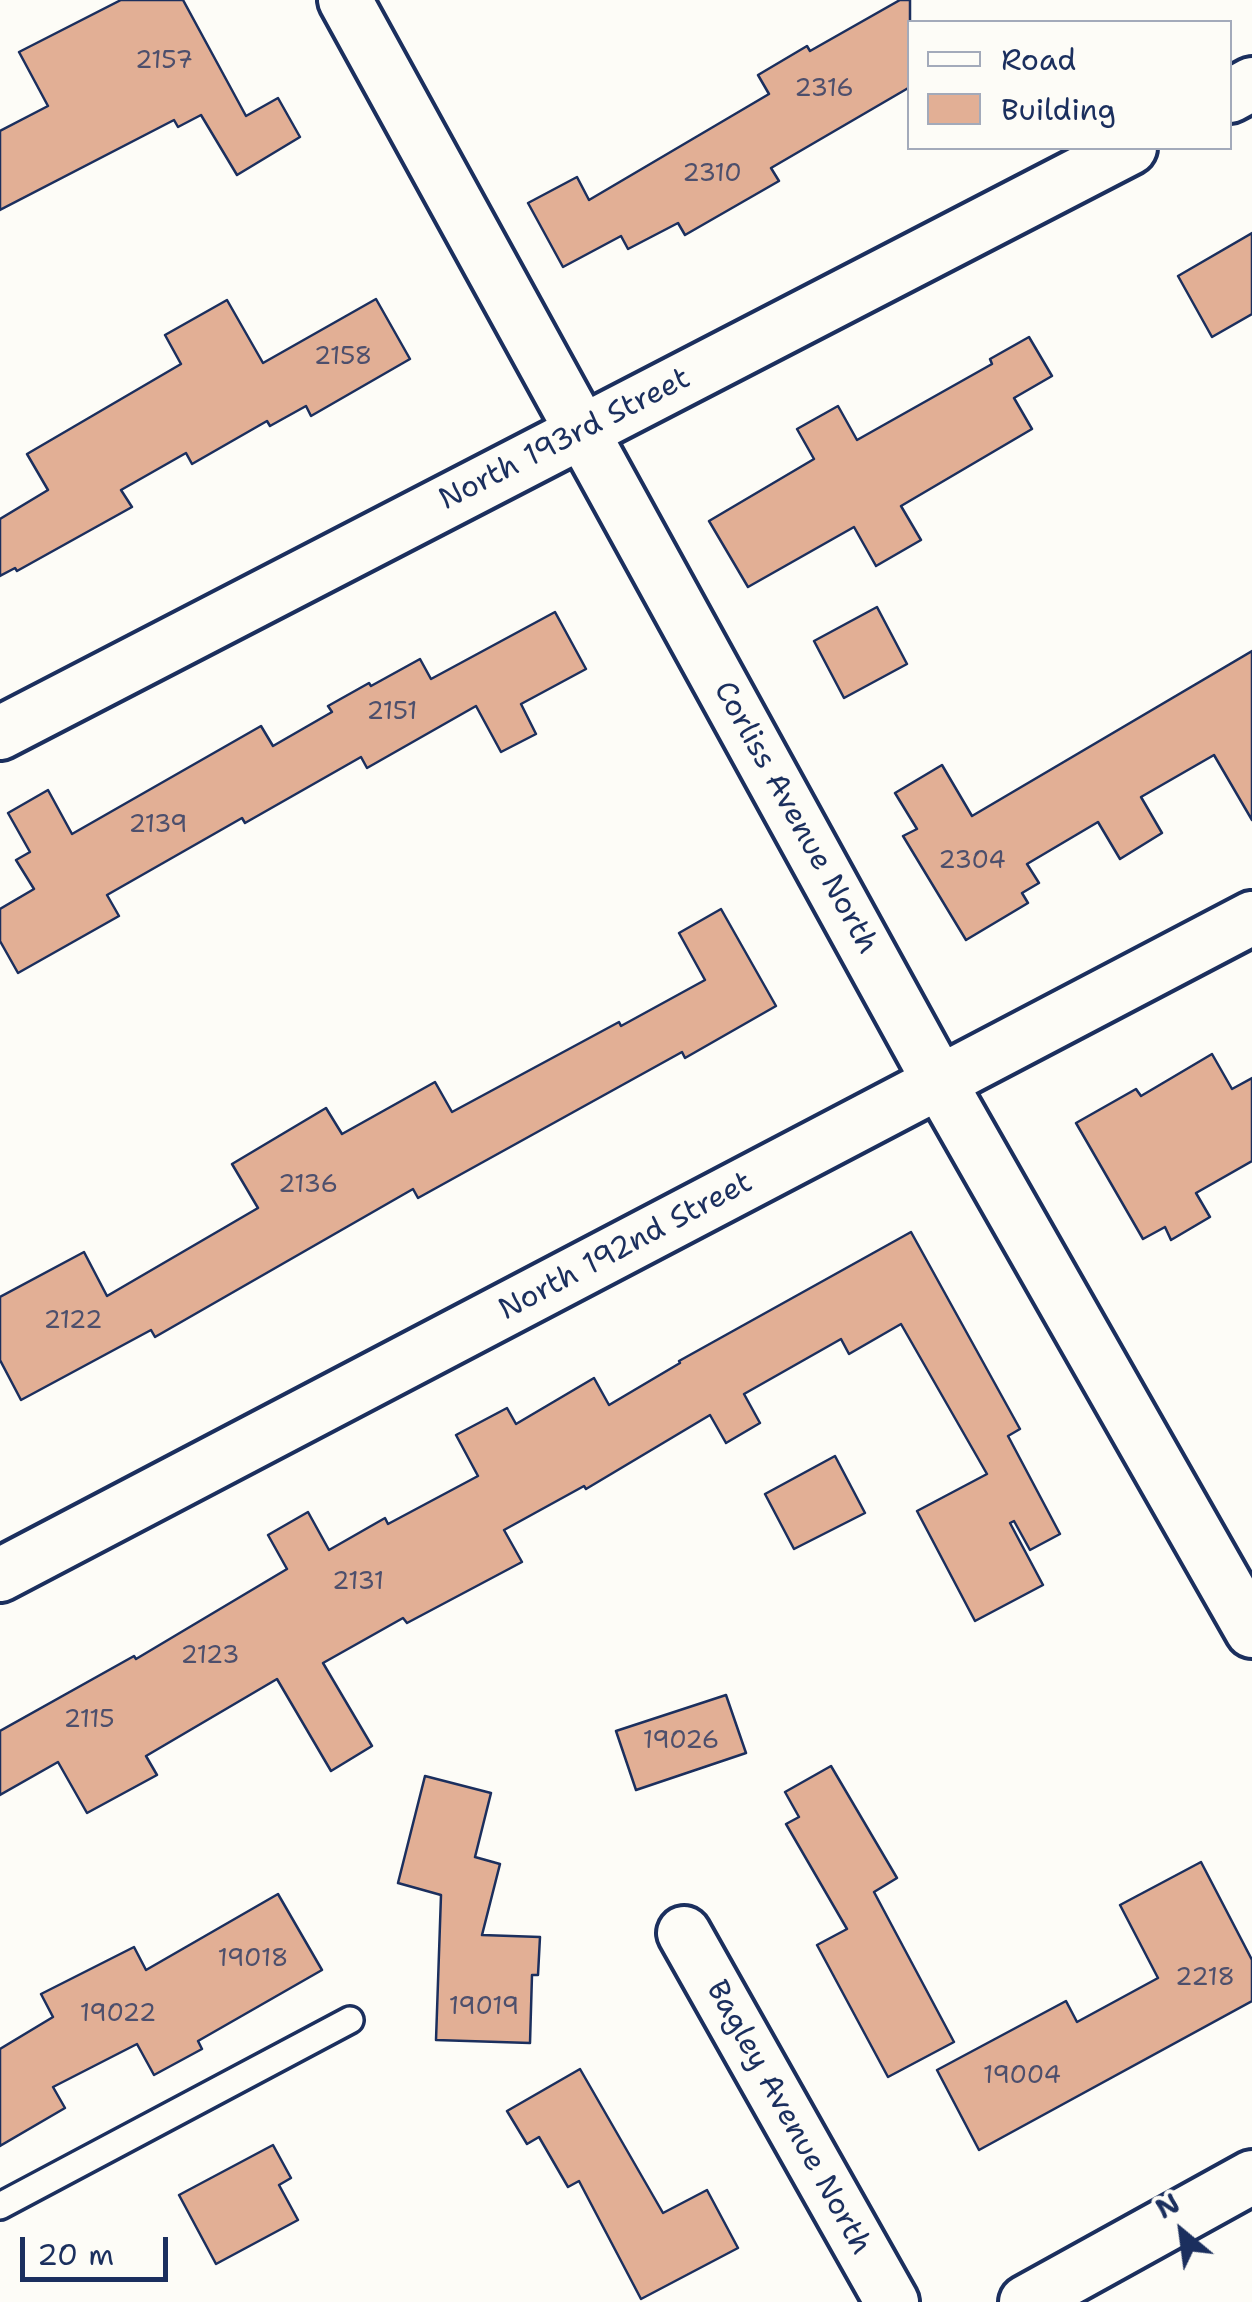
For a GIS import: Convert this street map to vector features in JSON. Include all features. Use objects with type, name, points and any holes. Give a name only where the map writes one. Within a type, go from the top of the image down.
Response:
[{"type":"street","name":"Corliss Avenue North","points":[[345,0],[940,1083],[1252,1630]]},
{"type":"street","name":"North 193rd Street","points":[[0,733],[1126,150]]},
{"type":"street","name":"North 192nd Street","points":[[0,1575],[1252,918]]},
{"type":"street","name":"Bagley Avenue North","points":[[684,1933],[892,2302]]},
{"type":"street","points":[[1026,2302],[1252,2176]]},
{"type":"lane","points":[[0,2206],[350,2020]]},
{"type":"building","points":[[121,0],[183,0],[246,116],[278,98],[300,137],[237,175],[201,115],[178,127],[174,120],[0,210],[0,131],[48,106],[19,52]]},
{"type":"building","points":[[900,0],[910,0],[907,89],[771,168],[779,181],[685,235],[678,223],[628,249],[621,236],[563,267],[528,203],[577,177],[589,200],[769,94],[758,75],[807,46],[810,51]]},
{"type":"building","points":[[1252,233],[1252,314],[1212,337],[1178,276]]},
{"type":"building","points":[[376,299],[410,359],[311,416],[306,406],[270,426],[267,421],[192,464],[186,453],[121,490],[132,507],[17,571],[15,568],[0,576],[0,519],[48,490],[27,454],[181,364],[165,335],[227,300],[263,363]]},
{"type":"building","points":[[1029,337],[1052,376],[1014,398],[1032,429],[901,506],[921,540],[876,566],[854,527],[748,587],[709,521],[814,459],[797,429],[838,406],[857,440],[992,364],[990,359]]},
{"type":"building","points":[[877,607],[907,664],[844,698],[814,641]]},
{"type":"building","points":[[555,612],[586,669],[521,704],[536,734],[501,752],[476,706],[367,768],[361,757],[245,823],[242,818],[107,895],[119,916],[18,973],[0,941],[0,909],[34,889],[16,860],[30,852],[8,813],[48,790],[72,834],[261,726],[273,746],[332,712],[328,706],[369,683],[371,686],[420,659],[431,679]]},
{"type":"building","points":[[1252,651],[1252,820],[1214,755],[1141,797],[1162,833],[1120,859],[1098,822],[1027,864],[1039,883],[1022,893],[1028,903],[966,940],[903,836],[917,829],[895,793],[942,765],[972,816]]},
{"type":"building","points":[[721,909],[776,1006],[685,1058],[682,1052],[418,1198],[413,1189],[155,1337],[151,1330],[21,1400],[0,1360],[0,1297],[84,1252],[107,1296],[258,1208],[232,1164],[326,1108],[342,1134],[435,1082],[452,1112],[619,1022],[621,1026],[705,980],[679,933]]},
{"type":"building","points":[[1212,1054],[1232,1089],[1252,1078],[1252,1161],[1196,1193],[1210,1217],[1171,1240],[1165,1227],[1143,1239],[1076,1123],[1136,1089],[1141,1096]]},
{"type":"building","points":[[911,1232],[1020,1429],[1008,1436],[1060,1534],[1030,1550],[1014,1521],[1010,1523],[1043,1585],[975,1621],[917,1511],[987,1474],[901,1324],[849,1354],[841,1339],[744,1394],[760,1423],[726,1443],[710,1415],[586,1489],[584,1486],[504,1530],[522,1562],[407,1623],[403,1618],[323,1663],[372,1746],[331,1771],[277,1679],[146,1756],[157,1775],[87,1813],[58,1762],[0,1795],[0,1731],[134,1656],[136,1659],[287,1569],[268,1535],[308,1512],[329,1550],[385,1518],[388,1524],[478,1476],[456,1435],[507,1408],[516,1424],[594,1378],[609,1405],[679,1361]]},
{"type":"building","points":[[835,1456],[865,1513],[794,1549],[765,1494]]},
{"type":"building","points":[[726,1695],[746,1753],[636,1790],[616,1731]]},
{"type":"building","points":[[831,1766],[897,1878],[874,1892],[954,2042],[888,2077],[817,1945],[847,1929],[786,1824],[799,1817],[785,1792]]},
{"type":"building","points":[[425,1776],[491,1793],[475,1857],[500,1864],[482,1935],[540,1937],[538,1975],[532,1975],[530,2043],[436,2040],[441,1895],[398,1883]]},
{"type":"building","points":[[1201,1862],[1252,1960],[1252,2001],[979,2150],[937,2070],[1066,2001],[1077,2022],[1158,1978],[1120,1905]]},
{"type":"building","points":[[278,1894],[322,1970],[198,2041],[202,2049],[154,2075],[137,2044],[53,2087],[65,2108],[0,2146],[0,2049],[53,2017],[41,1994],[134,1947],[146,1970]]},
{"type":"building","points":[[580,2069],[663,2213],[707,2190],[738,2248],[641,2299],[579,2181],[568,2187],[539,2137],[527,2144],[507,2111]]},
{"type":"building","points":[[273,2145],[291,2178],[279,2185],[298,2220],[216,2264],[179,2195]]}]
